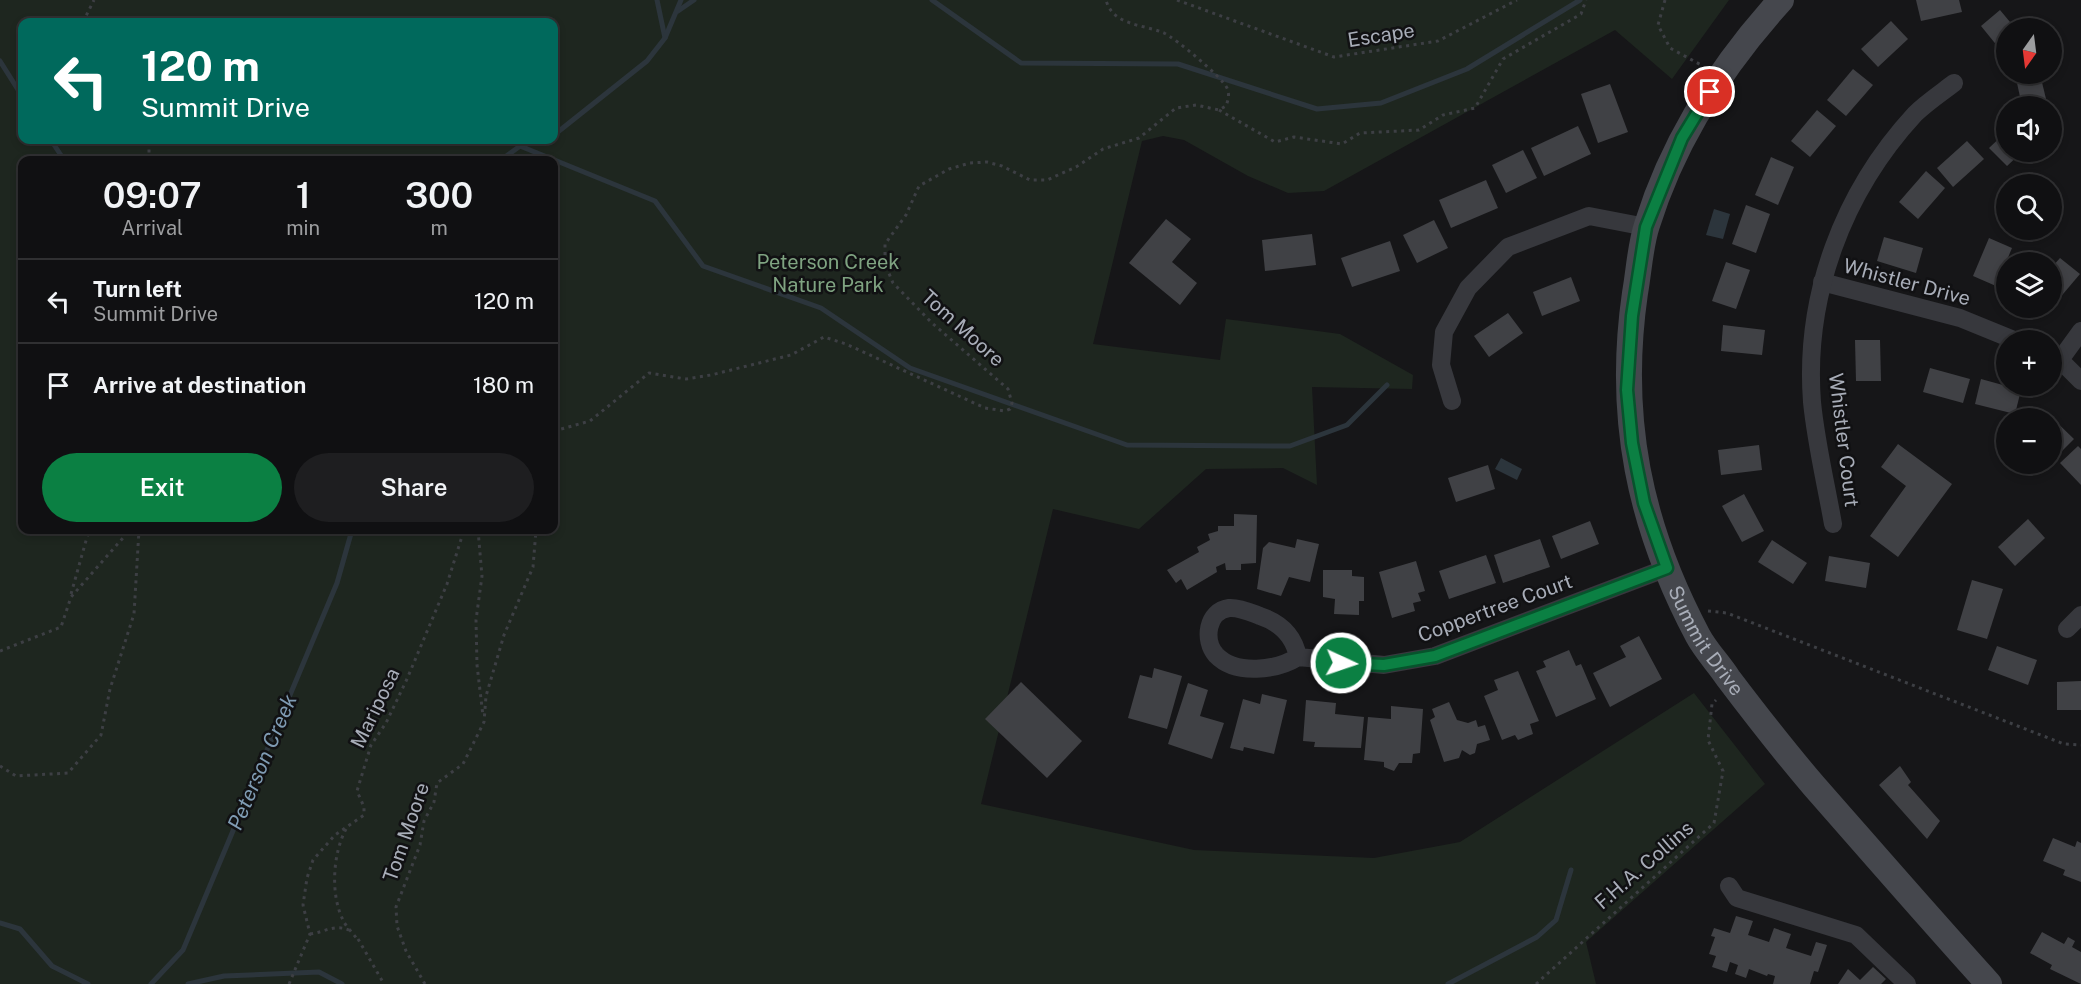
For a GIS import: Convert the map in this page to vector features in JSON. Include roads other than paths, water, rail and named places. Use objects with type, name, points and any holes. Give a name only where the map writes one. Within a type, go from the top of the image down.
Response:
[{"type":"main road","name":"Summit Drive","points":[[1781,0],[1754,30],[1720,76],[1682,138],[1646,227],[1632,316],[1627,390],[1632,443],[1644,503],[1667,568],[1699,638],[1769,734],[1989,984]]},
{"type":"street","name":"Whistler Court","points":[[1833,524],[1812,403],[1812,341],[1822,282],[1847,212],[1869,176],[1916,114],[1954,83]]},
{"type":"street","points":[[1452,401],[1441,365],[1444,332],[1468,288],[1508,247],[1589,216],[1646,227]]},
{"type":"street","name":"Whistler Drive","points":[[1822,282],[1960,318],[1996,333]]},
{"type":"street","points":[[2062,352],[2081,332]]},
{"type":"street","points":[[2062,364],[2081,381]]},
{"type":"street","name":"Coppertree Court","points":[[1298,657],[1293,639],[1280,625],[1263,617],[1230,608],[1218,612],[1211,620],[1209,639],[1212,649],[1228,662],[1256,669],[1286,665],[1298,657],[1384,665],[1435,656],[1667,568]]},
{"type":"street","points":[[2067,629],[2081,615]]},
{"type":"street","points":[[1729,886],[1737,898],[1856,935],[1907,984]]},
{"type":"waterway","points":[[657,0],[665,38]]},
{"type":"waterway","name":"Peterson Creek","points":[[558,132],[647,61],[665,38],[681,0]]},
{"type":"waterway","points":[[678,11],[694,0]]},
{"type":"waterway","points":[[932,0],[1021,63],[1178,64],[1317,109],[1381,103],[1467,69],[1580,0]]},
{"type":"waterway","points":[[0,61],[18,90]]},
{"type":"waterway","points":[[54,144],[61,156]]},
{"type":"waterway","name":"Peterson Creek","points":[[506,156],[526,144]]},
{"type":"waterway","points":[[520,146],[545,156]]},
{"type":"waterway","points":[[558,161],[655,201],[703,266],[821,308],[910,368],[1127,445],[1290,446],[1347,425],[1387,385]]},
{"type":"waterway","name":"Peterson Creek","points":[[151,984],[183,950],[337,583],[351,534]]},
{"type":"waterway","points":[[1448,984],[1537,937],[1556,920],[1571,870]]},
{"type":"waterway","name":"Peterson Creek","points":[[0,923],[20,929],[52,966],[88,984]]},
{"type":"waterway","points":[[188,984],[224,976],[319,972],[342,984]]},
{"type":"park label","name":"Peterson Creek Nature Park","points":[[828,274]]}]
